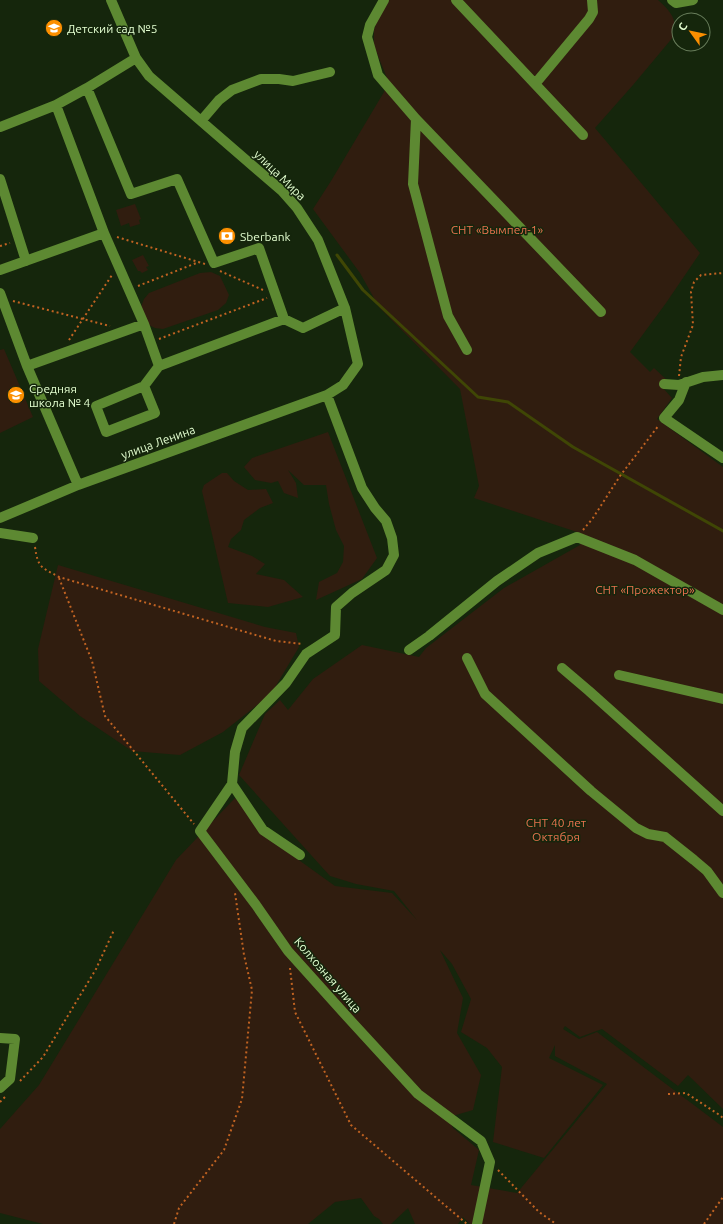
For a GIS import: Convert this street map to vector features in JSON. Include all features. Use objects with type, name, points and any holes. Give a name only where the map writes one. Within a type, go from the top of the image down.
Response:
[{"type":"street","name":"улица Мира","points":[[111,0],[136,58],[149,76],[282,191],[297,208],[318,240],[345,308],[358,364],[342,386],[327,394]]},
{"type":"street","points":[[384,0],[370,25],[367,37],[378,74],[416,119],[601,312]]},
{"type":"street","points":[[456,0],[583,135]]},
{"type":"street","points":[[535,84],[589,19],[593,12],[592,0]]},
{"type":"street","points":[[672,0],[676,4],[693,0]]},
{"type":"street","points":[[0,126],[56,105],[136,58]]},
{"type":"street","points":[[201,121],[219,100],[232,90],[261,79],[279,79],[293,82],[330,72]]},
{"type":"street","points":[[87,88],[131,194],[176,179],[209,261],[214,263],[259,248],[284,319],[303,328],[345,308]]},
{"type":"street","points":[[56,105],[104,233],[144,324],[159,366]]},
{"type":"street","points":[[416,119],[413,184],[448,316],[467,350]]},
{"type":"street","points":[[0,179],[26,261]]},
{"type":"street","points":[[0,270],[104,233]]},
{"type":"street","points":[[1,295],[26,366],[78,485]]},
{"type":"street","points":[[144,386],[155,413],[106,432],[96,406],[144,386],[159,366],[284,319]]},
{"type":"street","points":[[26,366],[144,324]]},
{"type":"street","points":[[664,384],[683,384],[703,377],[723,375]]},
{"type":"street","points":[[683,384],[679,400],[664,418],[723,458]]},
{"type":"street","points":[[200,831],[232,784],[235,752],[242,728],[286,683],[306,654],[334,635],[336,607],[352,593],[386,570],[394,555],[392,538],[386,521],[374,508],[362,488],[327,394]]},
{"type":"street","name":"улица Ленина","points":[[0,518],[78,485],[327,394]]},
{"type":"street","points":[[0,533],[34,538]]},
{"type":"street","points":[[409,650],[498,581],[538,553],[577,537],[636,560],[723,610]]},
{"type":"street","points":[[466,658],[485,694],[591,791],[636,828],[648,834],[665,837],[707,871],[723,893]]},
{"type":"street","points":[[562,668],[589,690],[723,811]]},
{"type":"street","points":[[619,675],[723,699]]},
{"type":"street","points":[[232,784],[264,830],[300,855]]},
{"type":"street","name":"Колхозная улица","points":[[200,831],[232,872],[288,951],[418,1094],[481,1141],[490,1162]]},
{"type":"street","points":[[0,1038],[15,1039],[10,1079],[0,1088]]},
{"type":"street","points":[[477,1224],[490,1162]]},
{"type":"path","points":[[104,233],[199,262],[209,261]]},
{"type":"path","points":[[129,289],[199,262],[209,261]]},
{"type":"path","points":[[62,353],[82,319],[119,266]]},
{"type":"path","points":[[219,271],[275,295]]},
{"type":"path","points":[[683,384],[681,357],[693,325],[691,292],[694,282],[701,275],[723,273]]},
{"type":"path","points":[[1,295],[82,319],[126,330]]},
{"type":"path","points":[[151,342],[275,295]]},
{"type":"path","points":[[577,537],[593,518],[620,476],[628,468],[664,418]]},
{"type":"path","points":[[34,538],[36,560],[42,568],[59,577],[276,641],[307,644]]},
{"type":"path","points":[[59,577],[92,661],[106,716],[200,831]]},
{"type":"path","points":[[174,1224],[179,1208],[224,1150],[242,1099],[252,990],[244,955],[232,872]]},
{"type":"path","points":[[16,1086],[43,1057],[96,969],[114,930]]},
{"type":"path","points":[[288,951],[295,1012],[351,1125],[467,1224]]},
{"type":"path","points":[[668,1094],[686,1093],[723,1118]]},
{"type":"path","points":[[0,1102],[5,1097]]},
{"type":"path","points":[[490,1162],[539,1212],[556,1224]]},
{"type":"path","points":[[704,1224],[723,1197]]},
{"type":"green space","points":[[388,0],[658,0],[671,14],[671,40],[595,128],[700,253],[630,352],[650,372],[654,368],[667,380],[662,387],[672,398],[657,419],[723,467],[723,1109],[688,1075],[678,1086],[602,1029],[580,1037],[565,1026],[563,1029],[579,1039],[597,1032],[723,1127],[723,1224],[470,1224],[463,1217],[458,1224],[415,1224],[408,1208],[391,1224],[383,1224],[374,1216],[361,1198],[335,1202],[308,1224],[43,1224],[0,1213],[0,1129],[39,1085],[176,860],[235,798],[289,853],[335,886],[392,893],[417,920],[394,891],[356,884],[330,876],[239,775],[265,714],[280,700],[288,710],[313,679],[362,645],[419,657],[426,648],[504,588],[580,545],[580,533],[474,498],[479,486],[460,389],[379,307],[360,273],[313,209],[384,92],[387,78],[374,46],[374,30],[378,17]],"holes":[[[440,950],[452,964],[471,999],[461,1032],[487,1048],[502,1067],[493,1142],[544,1158],[603,1085],[549,1058],[555,1045],[555,1056],[607,1084],[517,1193],[471,1185],[479,1150],[453,1128],[449,1117],[473,1110],[481,1075],[457,1033],[463,998]]]},
{"type":"green space","points":[[135,204],[141,219],[139,220],[140,224],[130,227],[129,223],[121,226],[116,210]]},
{"type":"green space","points":[[143,255],[149,266],[146,267],[148,270],[142,273],[138,271],[132,260]]},
{"type":"green space","points":[[211,272],[220,276],[229,295],[226,303],[218,310],[163,329],[155,328],[147,324],[141,307],[144,299],[149,293],[200,273]]},
{"type":"green space","points":[[4,349],[33,417],[0,433],[0,350]]},
{"type":"green space","points":[[328,432],[377,558],[362,579],[316,600],[319,582],[337,573],[343,562],[344,546],[336,530],[326,485],[304,485],[288,470],[296,483],[298,498],[284,493],[278,481],[271,483],[255,480],[244,467],[252,458]]},
{"type":"green space","points":[[222,473],[227,473],[234,481],[248,490],[266,489],[273,503],[260,508],[244,520],[241,530],[231,539],[228,547],[252,556],[265,564],[256,574],[284,580],[303,597],[268,607],[228,603],[202,491],[204,485]]},
{"type":"green space","points":[[58,565],[265,627],[296,633],[299,647],[271,694],[223,732],[180,755],[132,751],[80,716],[39,681],[38,649]]},
{"type":"waterway","points":[[337,255],[363,290],[478,397],[508,402],[573,447],[723,531]]},
{"type":"place","name":"Детский сад №5","points":[[54,28]]},
{"type":"place","name":"Sberbank","points":[[227,236]]},
{"type":"place","name":"Средняя школа № 4","points":[[16,395]]},
{"type":"park label","name":"СНТ «Вымпел-1»","points":[[497,229]]},
{"type":"park label","name":"СНТ «Прожектор»","points":[[645,589]]},
{"type":"park label","name":"СНТ 40 лет Октября","points":[[556,829]]}]
